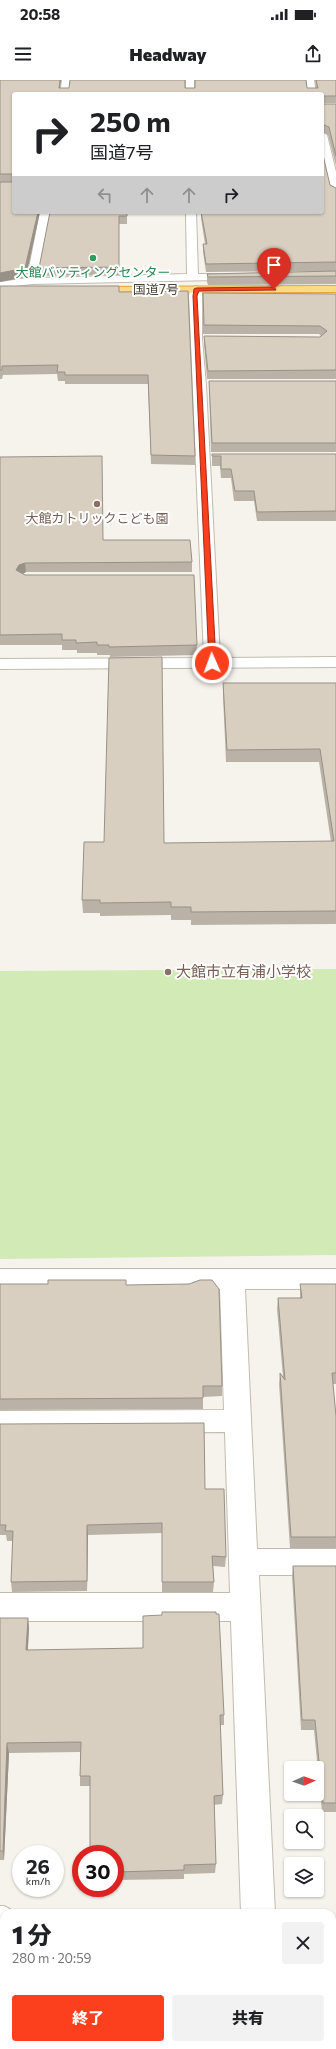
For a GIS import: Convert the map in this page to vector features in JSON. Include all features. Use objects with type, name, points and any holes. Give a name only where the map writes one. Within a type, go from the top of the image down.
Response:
[{"type":"highway","name":"国道7号","points":[[0,290],[195,287],[336,289]]},
{"type":"street","points":[[64,92],[66,80]]},
{"type":"street","points":[[190,80],[190,92]]},
{"type":"street","points":[[310,80],[312,92]]},
{"type":"street","points":[[324,143],[336,188],[324,186]]},
{"type":"street","points":[[32,281],[45,214]]},
{"type":"street","points":[[191,214],[196,339],[204,458],[212,663]]},
{"type":"street","points":[[195,287],[225,276]]},
{"type":"street","points":[[0,286],[32,281],[195,287],[336,298]]},
{"type":"street","points":[[196,339],[211,339]]},
{"type":"street","points":[[200,384],[216,384]]},
{"type":"street","points":[[204,458],[219,458]]},
{"type":"street","points":[[193,578],[209,578]]},
{"type":"street","points":[[0,664],[336,662]]},
{"type":"street","points":[[0,1279],[336,1279]]},
{"type":"street","points":[[232,1279],[258,1909]]},
{"type":"street","points":[[0,1422],[238,1421]]},
{"type":"street","points":[[244,1562],[336,1562]]},
{"type":"street","points":[[0,1607],[246,1607]]},
{"type":"green space","points":[[336,969],[336,1255],[0,1259],[0,971]]},
{"type":"building","points":[[0,80],[60,80],[59,88],[69,88],[70,80],[185,80],[185,88],[195,88],[195,80],[306,80],[307,88],[318,88],[316,80],[336,80],[336,96],[324,96],[324,92],[12,92],[12,174],[0,174]]},
{"type":"building","points":[[324,104],[336,104],[336,156],[329,127],[324,125]]},
{"type":"building","points":[[324,160],[330,185],[336,188],[336,262],[206,264],[203,244],[207,244],[201,214],[324,214]]},
{"type":"building","points":[[0,182],[12,182],[12,214],[38,214],[25,268],[0,273]]},
{"type":"building","points":[[50,214],[127,214],[127,216],[119,216],[119,267],[39,268]]},
{"type":"building","points":[[336,271],[336,276],[208,277],[207,274]]},
{"type":"building","points":[[0,286],[119,286],[119,292],[188,291],[195,456],[151,455],[148,375],[65,375],[65,372],[57,372],[58,365],[2,366],[2,370],[0,370]]},
{"type":"building","points":[[203,293],[336,294],[336,370],[208,371],[204,336],[320,337],[327,331],[320,326],[204,325]]},
{"type":"building","points":[[209,381],[336,381],[336,443],[212,443]]},
{"type":"building","points":[[212,454],[336,454],[336,511],[257,512],[254,491],[235,491],[231,469],[221,469],[221,456],[212,456]]},
{"type":"building","points":[[102,456],[103,540],[190,540],[192,562],[25,563],[19,565],[16,570],[25,575],[194,575],[197,645],[109,647],[109,645],[97,645],[97,642],[76,643],[76,640],[62,640],[62,634],[0,635],[0,457]]},
{"type":"building","points":[[162,657],[164,843],[334,841],[320,749],[227,750],[223,683],[336,683],[336,911],[191,912],[191,907],[171,907],[171,902],[100,903],[100,900],[82,900],[84,842],[104,842],[109,658]]},
{"type":"building","points":[[48,1280],[126,1280],[126,1285],[189,1284],[200,1280],[212,1280],[219,1289],[222,1386],[203,1386],[203,1398],[0,1399],[0,1284],[48,1284]]},
{"type":"building","points":[[300,1284],[336,1284],[336,1373],[332,1373],[336,1416],[336,1537],[291,1537],[280,1373],[285,1380],[278,1298],[302,1298]]},
{"type":"building","points":[[204,1423],[205,1489],[224,1489],[226,1557],[212,1556],[214,1582],[162,1582],[162,1523],[87,1525],[87,1581],[11,1582],[13,1531],[5,1531],[6,1525],[0,1525],[0,1424]]},
{"type":"building","points":[[293,1566],[336,1566],[336,1803],[323,1803],[324,1761],[319,1761],[315,1720],[302,1720]]},
{"type":"building","points":[[162,1612],[216,1612],[216,1614],[219,1614],[224,1715],[220,1715],[223,1795],[214,1796],[216,1864],[184,1865],[184,1870],[124,1872],[124,1845],[90,1845],[90,1776],[80,1776],[81,1742],[7,1743],[3,1851],[0,1851],[0,1618],[28,1618],[26,1650],[143,1648],[143,1616],[162,1615]]},
{"type":"place","name":"大館バッティングセンター","points":[[93,258]]},
{"type":"place","name":"大館カトリックこども園","points":[[97,504]]},
{"type":"place","name":"大館市立有浦小学校","points":[[168,972]]},
{"type":"route","points":[[212,663],[200,384],[196,339],[196,289],[274,289]]}]
